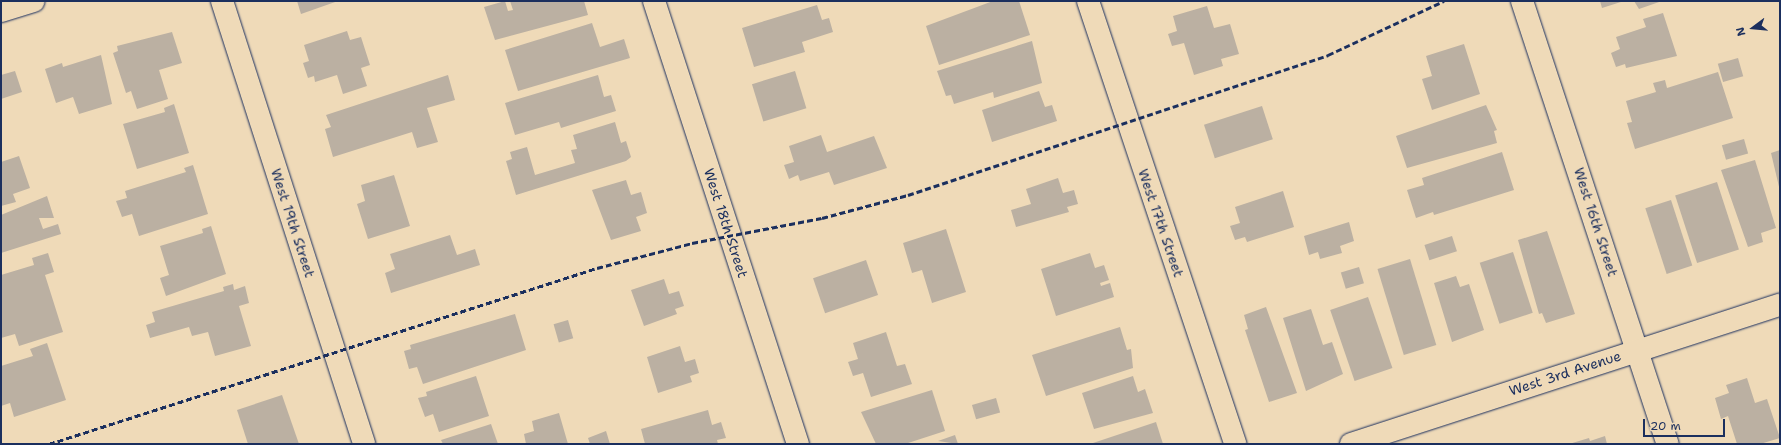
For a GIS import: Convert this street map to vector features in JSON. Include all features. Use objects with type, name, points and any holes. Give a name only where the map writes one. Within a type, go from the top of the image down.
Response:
[{"type":"street","points":[[1,11],[34,1]]},
{"type":"street","name":"West 19th Street","points":[[222,1],[364,444]]},
{"type":"street","name":"West 18th Street","points":[[654,1],[798,444]]},
{"type":"street","name":"West 17th Street","points":[[1088,1],[1235,444]]},
{"type":"street","name":"West 16th Street","points":[[1522,1],[1638,349],[1668,444]]},
{"type":"street","name":"West 3rd Avenue","points":[[1351,444],[1638,349],[1780,305]]},
{"type":"building","points":[[297,1],[338,1],[301,14]]},
{"type":"building","points":[[505,1],[508,11],[513,10],[510,1],[584,1],[588,15],[495,40],[484,7]]},
{"type":"building","points":[[993,1],[1019,1],[1030,35],[939,65],[926,26]]},
{"type":"building","points":[[1600,1],[1624,1],[1602,8]]},
{"type":"building","points":[[1634,1],[1662,1],[1639,9]]},
{"type":"building","points":[[817,5],[822,20],[829,18],[833,32],[802,42],[805,52],[754,67],[742,28]]},
{"type":"building","points":[[1207,6],[1214,28],[1230,24],[1239,54],[1221,59],[1223,66],[1194,75],[1184,43],[1172,46],[1168,34],[1177,31],[1173,16]]},
{"type":"building","points":[[1663,13],[1677,56],[1626,68],[1625,64],[1616,67],[1611,53],[1620,49],[1616,37],[1646,27],[1643,19]]},
{"type":"building","points":[[592,23],[600,47],[624,39],[630,58],[518,91],[505,50]]},
{"type":"building","points":[[347,31],[350,40],[361,37],[370,65],[361,68],[367,86],[343,94],[337,75],[315,82],[314,76],[308,78],[303,63],[309,61],[304,45]]},
{"type":"building","points":[[172,32],[182,63],[159,70],[168,99],[137,109],[131,91],[126,93],[113,53],[118,51],[117,46]]},
{"type":"building","points":[[1032,41],[1042,83],[994,98],[993,92],[954,104],[951,95],[946,96],[937,71]]},
{"type":"building","points":[[1464,44],[1480,94],[1432,110],[1422,79],[1432,76],[1426,56]]},
{"type":"building","points":[[101,55],[112,104],[79,114],[73,97],[56,103],[45,69],[62,63],[63,67]]},
{"type":"building","points":[[1738,58],[1743,76],[1723,82],[1718,64]]},
{"type":"building","points":[[15,71],[22,92],[1,99],[1,75]]},
{"type":"building","points":[[795,71],[806,108],[763,121],[752,84]]},
{"type":"building","points":[[1718,72],[1733,118],[1635,149],[1627,123],[1632,122],[1626,101],[1656,92],[1653,83],[1665,80],[1667,88]]},
{"type":"building","points":[[448,75],[455,100],[427,108],[438,142],[417,148],[412,132],[333,157],[325,129],[331,127],[326,115]]},
{"type":"building","points":[[598,75],[604,97],[611,95],[616,111],[561,128],[559,122],[515,135],[505,103]]},
{"type":"building","points":[[1039,91],[1045,107],[1052,105],[1057,121],[992,142],[982,110]]},
{"type":"building","points":[[174,104],[189,153],[137,169],[123,124],[165,112],[164,108]]},
{"type":"building","points":[[1486,105],[1497,130],[1494,131],[1497,143],[1407,168],[1396,136]]},
{"type":"building","points":[[1262,106],[1273,139],[1215,158],[1204,125]]},
{"type":"building","points":[[615,122],[621,143],[626,141],[631,157],[626,161],[516,195],[506,161],[512,159],[510,152],[527,147],[535,175],[575,163],[571,150],[577,149],[573,135]]},
{"type":"building","points":[[821,135],[827,152],[874,136],[887,168],[834,185],[829,172],[800,181],[798,175],[789,179],[784,165],[794,162],[789,146]]},
{"type":"building","points":[[1744,139],[1748,153],[1726,160],[1722,145]]},
{"type":"building","points":[[1780,150],[1780,191],[1771,153]]},
{"type":"building","points":[[1502,152],[1514,190],[1434,215],[1433,212],[1416,218],[1407,190],[1424,185],[1422,178]]},
{"type":"building","points":[[19,156],[30,188],[13,194],[16,202],[1,206],[1,162]]},
{"type":"building","points":[[1755,160],[1776,228],[1761,233],[1763,242],[1748,247],[1721,170]]},
{"type":"building","points":[[193,165],[208,214],[139,236],[132,214],[122,217],[116,201],[127,198],[125,191],[186,172],[184,168]]},
{"type":"building","points":[[394,175],[410,226],[368,239],[357,204],[365,201],[361,185]]},
{"type":"building","points":[[1058,178],[1063,193],[1074,190],[1078,204],[1067,207],[1069,212],[1016,227],[1011,210],[1031,204],[1026,189]]},
{"type":"building","points":[[626,180],[631,195],[641,192],[647,213],[636,217],[641,231],[611,240],[592,190]]},
{"type":"building","points":[[1717,182],[1739,250],[1697,263],[1675,196]]},
{"type":"building","points":[[1283,191],[1294,227],[1247,242],[1245,237],[1235,240],[1230,226],[1240,223],[1235,207]]},
{"type":"building","points":[[47,196],[54,218],[39,218],[43,229],[58,224],[61,234],[1,253],[1,215]]},
{"type":"building","points":[[1671,200],[1692,266],[1667,274],[1645,208]]},
{"type":"building","points":[[1349,222],[1354,241],[1340,246],[1342,253],[1320,259],[1318,252],[1309,255],[1304,236]]},
{"type":"building","points":[[211,226],[226,274],[166,296],[160,278],[169,275],[160,246],[203,233],[202,229]]},
{"type":"building","points":[[946,229],[966,292],[932,303],[922,270],[912,273],[903,243]]},
{"type":"building","points":[[1547,231],[1575,314],[1546,323],[1542,313],[1539,314],[1518,240]]},
{"type":"building","points":[[450,235],[457,255],[475,249],[480,265],[391,293],[385,273],[395,269],[390,254]]},
{"type":"building","points":[[1452,236],[1457,251],[1429,260],[1424,245]]},
{"type":"building","points":[[1513,252],[1533,313],[1499,324],[1480,263]]},
{"type":"building","points":[[48,253],[54,272],[45,275],[63,332],[19,346],[15,334],[1,338],[1,275],[34,265],[32,258]]},
{"type":"building","points":[[1090,253],[1095,268],[1104,265],[1109,280],[1100,283],[1101,286],[1110,283],[1114,297],[1056,316],[1041,269]]},
{"type":"building","points":[[1410,259],[1436,345],[1404,355],[1377,269]]},
{"type":"building","points":[[866,260],[878,295],[825,313],[813,278]]},
{"type":"building","points":[[1359,267],[1364,283],[1346,289],[1341,273]]},
{"type":"building","points":[[1456,276],[1460,287],[1469,284],[1484,330],[1452,342],[1434,283]]},
{"type":"building","points":[[664,279],[669,294],[679,291],[684,306],[675,309],[677,314],[644,326],[631,290]]},
{"type":"building","points":[[233,284],[234,290],[245,286],[249,303],[239,306],[251,346],[215,356],[208,332],[192,336],[189,327],[150,338],[146,325],[155,322],[152,312],[224,291],[223,287]]},
{"type":"building","points":[[1368,297],[1392,368],[1355,381],[1330,310]]},
{"type":"building","points":[[1266,307],[1297,393],[1269,402],[1245,330],[1248,329],[1244,315]]},
{"type":"building","points":[[1311,309],[1323,345],[1332,342],[1343,374],[1306,391],[1283,318]]},
{"type":"building","points":[[515,314],[526,350],[423,384],[417,367],[409,369],[404,351],[411,349],[410,345]]},
{"type":"building","points":[[568,320],[573,338],[559,342],[554,324]]},
{"type":"building","points":[[1120,327],[1127,350],[1131,349],[1133,368],[1046,396],[1032,355]]},
{"type":"building","points":[[886,332],[897,366],[905,364],[912,384],[871,397],[863,373],[853,376],[848,362],[858,359],[853,343]]},
{"type":"building","points":[[47,343],[66,400],[14,417],[10,403],[1,406],[1,366],[33,356],[30,349]]},
{"type":"building","points":[[680,346],[685,362],[695,359],[699,373],[690,376],[692,382],[658,393],[647,357]]},
{"type":"building","points":[[476,376],[489,416],[439,432],[433,414],[425,417],[418,398],[427,396],[426,392]]},
{"type":"building","points":[[1133,376],[1138,392],[1145,389],[1153,413],[1094,429],[1082,393]]},
{"type":"building","points":[[1747,378],[1755,403],[1767,399],[1780,438],[1760,444],[1737,444],[1728,416],[1721,419],[1715,398],[1729,393],[1726,385]]},
{"type":"building","points":[[932,390],[945,431],[905,444],[876,444],[861,412]]},
{"type":"building","points":[[282,395],[299,444],[248,444],[237,410]]},
{"type":"building","points":[[996,398],[1000,412],[976,419],[972,405]]},
{"type":"building","points":[[708,410],[712,425],[721,422],[726,438],[717,440],[718,444],[645,444],[641,429]]},
{"type":"building","points":[[559,413],[568,444],[526,444],[524,434],[534,431],[532,421]]},
{"type":"building","points":[[1156,422],[1163,444],[1090,444]]},
{"type":"building","points":[[491,424],[498,444],[443,444],[441,440]]},
{"type":"building","points":[[606,431],[610,444],[590,444],[588,438]]},
{"type":"building","points":[[955,435],[958,444],[938,441]]},
{"type":"building","points":[[1605,436],[1607,444],[1569,444],[1589,438],[1590,441]]},
{"type":"railway","points":[[49,444],[597,268],[692,243],[822,218],[908,195],[1328,55],[1444,1]]}]
